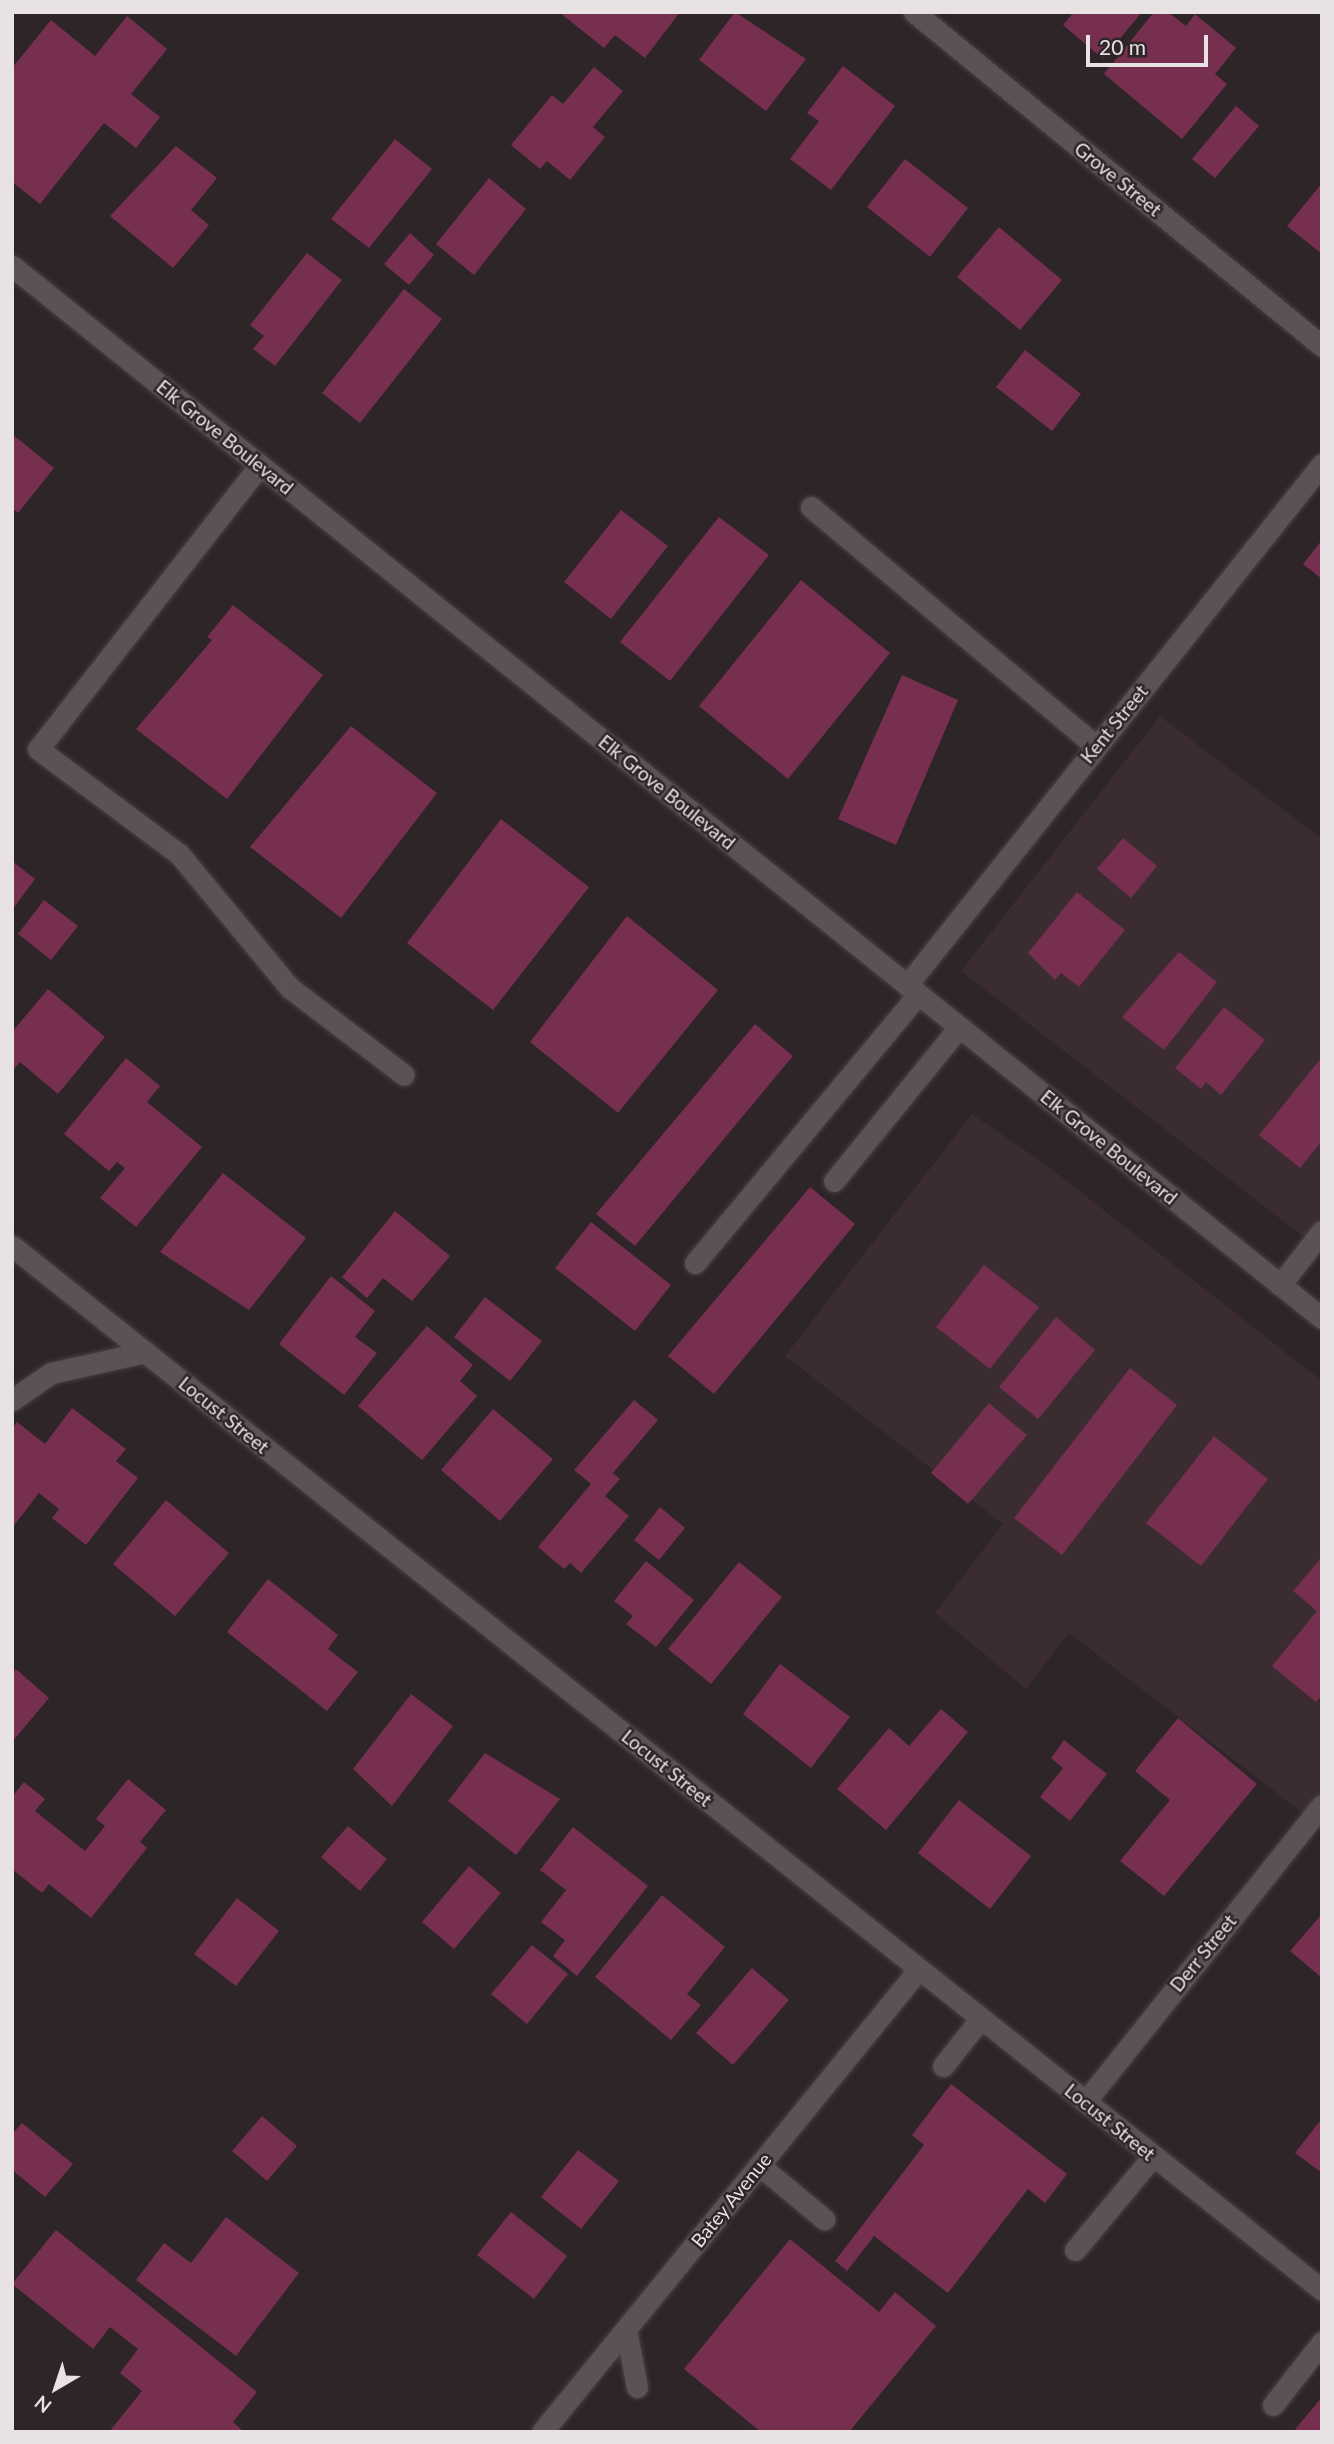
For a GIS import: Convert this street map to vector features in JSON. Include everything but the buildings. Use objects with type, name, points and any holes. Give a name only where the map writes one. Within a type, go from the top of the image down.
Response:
[{"type":"street","name":"Grove Street","points":[[915,12],[1322,346]]},
{"type":"street","name":"Elk Grove Boulevard","points":[[12,266],[1322,1318]]},
{"type":"street","name":"Kent Street","points":[[695,1263],[912,989],[1096,746],[1322,464]]},
{"type":"street","points":[[260,465],[38,749],[179,854],[289,988],[404,1075]]},
{"type":"street","points":[[811,507],[1096,746]]},
{"type":"street","points":[[834,1181],[959,1027]]},
{"type":"street","points":[[1280,1285],[1322,1231]]},
{"type":"street","name":"Locust Street","points":[[12,1246],[1322,2290]]},
{"type":"street","points":[[12,1400],[51,1373],[146,1352]]},
{"type":"street","name":"Derr Street","points":[[1085,2102],[1321,1807]]},
{"type":"street","name":"Batey Avenue","points":[[542,2432],[919,1969]]},
{"type":"street","points":[[943,2066],[981,2018]]},
{"type":"street","points":[[1075,2249],[1153,2156]]},
{"type":"street","points":[[759,2165],[824,2219]]},
{"type":"street","points":[[626,2329],[637,2387]]},
{"type":"street","points":[[1273,2405],[1322,2342]]},
{"type":"shaded area","points":[[1160,716],[1322,839],[1322,1251],[961,971]]},
{"type":"shaded area","points":[[972,1114],[1045,1164],[1322,1381],[1322,1828],[1069,1633],[1026,1689],[935,1613],[1003,1524],[785,1356]]}]
